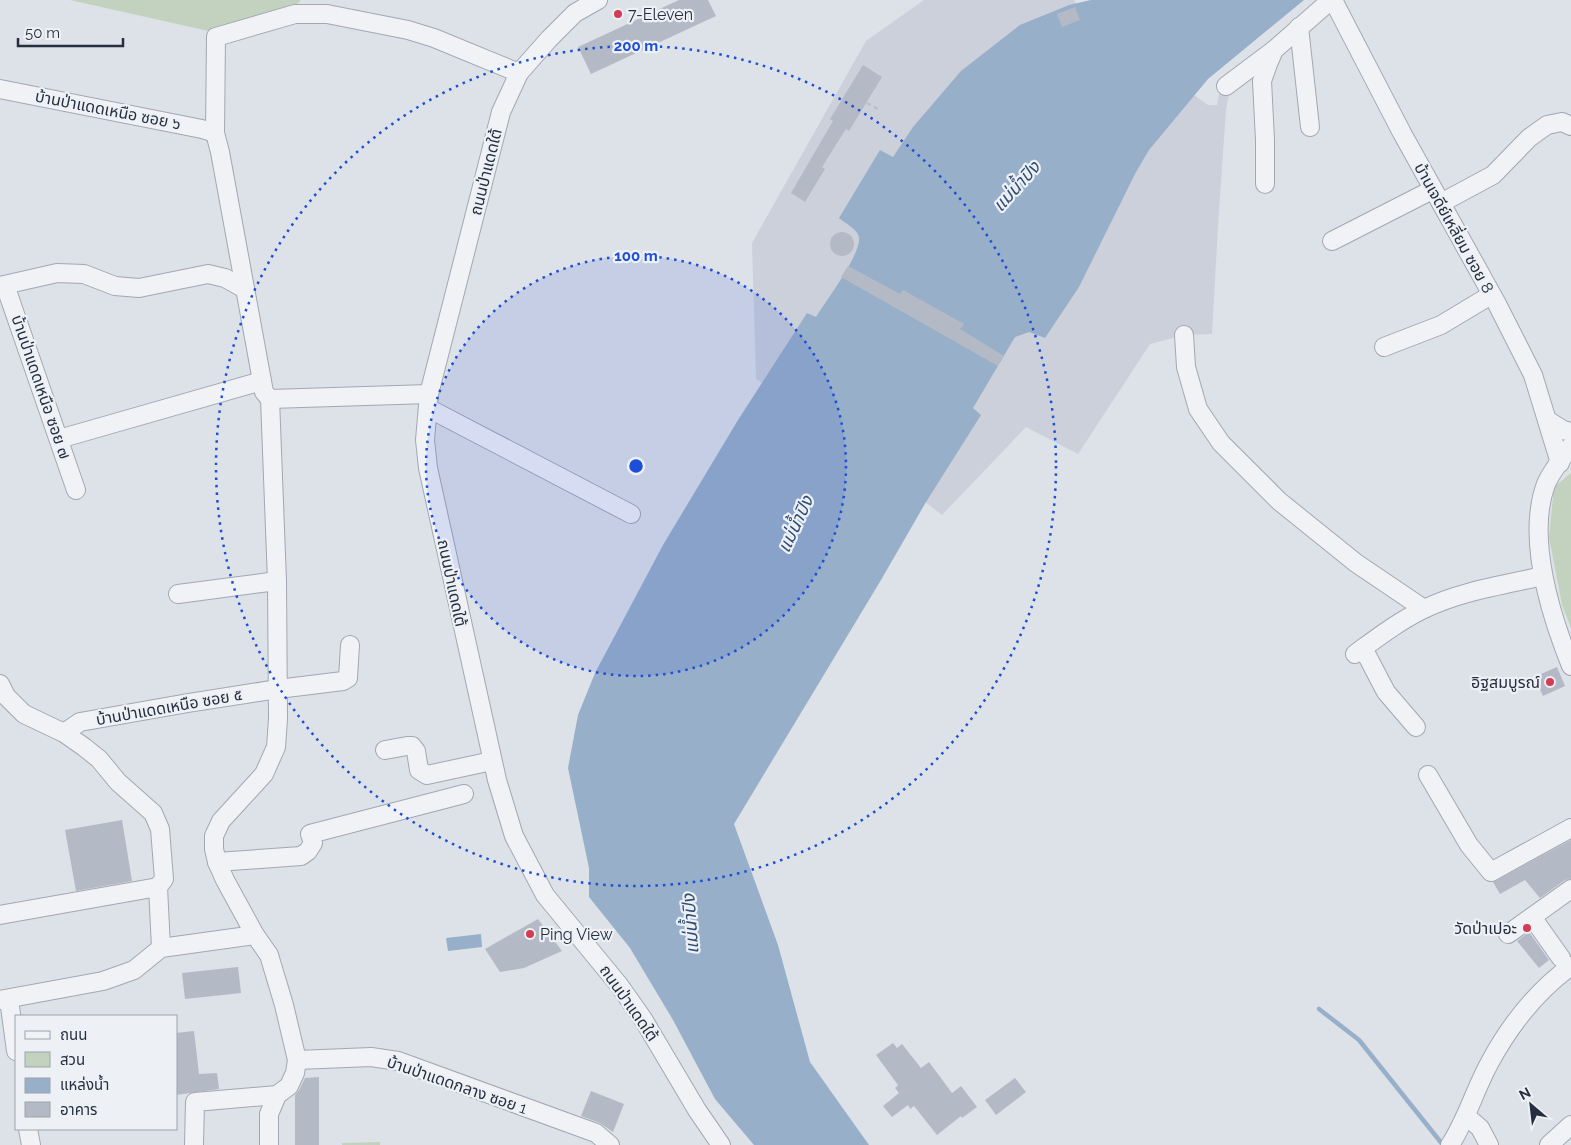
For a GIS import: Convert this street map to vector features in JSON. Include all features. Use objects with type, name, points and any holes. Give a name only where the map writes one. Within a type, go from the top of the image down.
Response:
[{"type":"street","points":[[295,14],[310,0]]},
{"type":"street","name":"ถนนป่าแดดใต้","points":[[598,0],[575,13],[549,39],[519,74],[501,112],[429,401],[425,440],[428,468],[492,761],[514,836],[545,894],[619,985],[643,1019],[697,1110],[721,1145]]},
{"type":"street","points":[[1226,86],[1274,50],[1332,0]]},
{"type":"street","name":"บ้านเจดีย์เหลี่ยม ซอย 8","points":[[1332,0],[1533,375],[1560,462]]},
{"type":"street","points":[[270,1145],[270,1114],[278,1095],[289,1086],[295,1073],[297,1060],[284,1005],[269,955],[255,935],[225,880],[217,862],[214,849],[214,836],[220,821],[264,774],[276,747],[278,719],[278,581],[270,399],[264,392],[215,133],[216,37],[295,14],[327,14],[408,30],[434,38],[519,74]]},
{"type":"street","points":[[1299,27],[1310,127]]},
{"type":"street","points":[[1265,184],[1262,81],[1274,50]]},
{"type":"street","name":"บ้านป่าแดดเหนือ ซอย ๖","points":[[0,89],[215,133]]},
{"type":"street","points":[[1332,241],[1436,196],[1493,175],[1529,138],[1546,125],[1562,122],[1571,126]]},
{"type":"street","points":[[3,285],[57,273],[84,274],[115,286],[139,288],[208,274],[224,278],[245,289]]},
{"type":"street","name":"บ้านป่าแดดเหนือ ซอย ๗","points":[[3,285],[76,490]]},
{"type":"street","points":[[1384,347],[1441,326],[1491,294]]},
{"type":"street","points":[[1184,335],[1186,367],[1198,409],[1221,443],[1287,507],[1356,563],[1424,609]]},
{"type":"street","points":[[59,439],[262,381]]},
{"type":"street","points":[[270,399],[429,401],[631,514]]},
{"type":"street","points":[[1547,420],[1562,430],[1571,432]]},
{"type":"street","points":[[1571,446],[1546,483],[1540,506],[1540,552],[1543,576],[1547,596],[1571,666]]},
{"type":"street","points":[[1416,727],[1386,692],[1359,651],[1424,609],[1452,598],[1543,576]]},
{"type":"street","points":[[178,594],[278,581]]},
{"type":"street","name":"บ้านป่าแดดเหนือ ซอย ๕","points":[[64,733],[80,722],[278,689],[343,681],[348,678],[350,645]]},
{"type":"street","points":[[0,684],[6,696],[24,714],[64,733],[99,759],[118,782],[153,813],[160,829],[161,948]]},
{"type":"street","points":[[385,750],[412,746],[416,751],[418,768],[427,775],[492,761]]},
{"type":"street","points":[[1428,775],[1469,845],[1491,872],[1571,828]]},
{"type":"street","points":[[217,862],[301,856],[308,851],[313,842],[310,834],[464,794]]},
{"type":"street","points":[[0,915],[161,883]]},
{"type":"street","points":[[1508,934],[1570,893]]},
{"type":"street","points":[[1450,1145],[1461,1128],[1490,1062],[1517,1020],[1566,962],[1532,917]]},
{"type":"street","points":[[15,1047],[4,1000],[103,981],[134,970],[161,948],[255,935]]},
{"type":"street","name":"บ้านป่าแดดกลาง ซอย 1","points":[[297,1060],[371,1057],[398,1061],[596,1134],[608,1145]]},
{"type":"street","points":[[194,1145],[195,1102],[278,1095]]},
{"type":"street","points":[[1466,1116],[1480,1128],[1489,1145]]},
{"type":"street","points":[[1549,1145],[1571,1126]]},
{"type":"street","points":[[28,1130],[31,1145]]},
{"type":"path","points":[[867,103],[878,109]]},
{"type":"shaded area","points":[[924,0],[1074,0],[1084,17],[1208,105],[1217,105],[1220,89],[1229,94],[1226,109],[1212,334],[1184,335],[1150,344],[1078,454],[1026,427],[942,515],[807,411],[756,379],[752,243],[866,41]]},
{"type":"green space","points":[[70,0],[301,0],[294,7],[213,32]]},
{"type":"green space","points":[[1571,473],[1571,628],[1562,605],[1549,537],[1554,487]]},
{"type":"green space","points":[[380,1142],[380,1145],[342,1145],[342,1143]]},
{"type":"water","name":"แม่น้ำปิง","points":[[1091,0],[1304,0],[1208,79],[1149,150],[1136,172],[1079,287],[1045,338],[1029,332],[1015,337],[973,408],[981,415],[926,502],[734,824],[778,945],[810,1062],[869,1145],[754,1145],[715,1099],[673,1020],[630,948],[589,897],[589,868],[568,768],[578,715],[595,673],[663,545],[738,420],[807,313],[816,317],[855,254],[858,234],[839,218],[880,150],[893,157],[913,127],[961,71],[1020,25],[1069,5]]},
{"type":"water","points":[[481,934],[482,947],[448,951],[446,938]]},
{"type":"building","points":[[679,0],[708,0],[716,16],[591,74],[578,47]]},
{"type":"building","points":[[1075,7],[1080,20],[1062,27],[1057,14]]},
{"type":"building","points":[[863,65],[882,77],[849,131],[846,129],[822,167],[825,169],[805,202],[791,193],[833,121],[830,119]]},
{"type":"building","points":[[842,232],[851,235],[854,244],[851,253],[842,256],[833,253],[830,244],[833,235]]},
{"type":"building","points":[[848,266],[900,294],[903,290],[964,324],[960,329],[1004,356],[998,366],[841,277]]},
{"type":"building","name":"อิฐสมบูรณ์","points":[[1557,667],[1565,686],[1543,696],[1534,677]]},
{"type":"building","points":[[122,820],[132,881],[76,891],[65,830]]},
{"type":"building","points":[[1571,840],[1571,879],[1565,880],[1540,898],[1525,880],[1500,894],[1493,882]]},
{"type":"building","name":"Ping View","points":[[538,919],[562,951],[524,968],[500,972],[485,949]]},
{"type":"building","points":[[1529,932],[1549,960],[1539,968],[1517,941]]},
{"type":"building","points":[[238,967],[241,993],[185,999],[182,973]]},
{"type":"building","points":[[194,1031],[199,1074],[217,1073],[219,1089],[178,1095],[178,1033]]},
{"type":"building","points":[[893,1043],[897,1048],[902,1044],[921,1068],[929,1062],[952,1093],[961,1086],[977,1107],[962,1118],[961,1116],[937,1135],[914,1106],[910,1109],[908,1105],[892,1117],[883,1106],[899,1093],[895,1088],[898,1085],[876,1055]]},
{"type":"building","points":[[319,1077],[319,1145],[295,1145],[295,1095],[305,1078]]},
{"type":"building","points":[[1015,1078],[1026,1092],[996,1115],[985,1100]]},
{"type":"building","points":[[591,1091],[624,1104],[613,1132],[600,1123],[581,1116]]},
{"type":"waterway","points":[[1319,1009],[1359,1040],[1443,1145]]},
{"type":"place","name":"7-Eleven","points":[[618,14]]},
{"type":"place","name":"อิฐสมบูรณ์","points":[[1550,682]]},
{"type":"place","name":"วัดป่าเปอะ","points":[[1527,928]]},
{"type":"place","name":"Ping View","points":[[530,934]]}]
